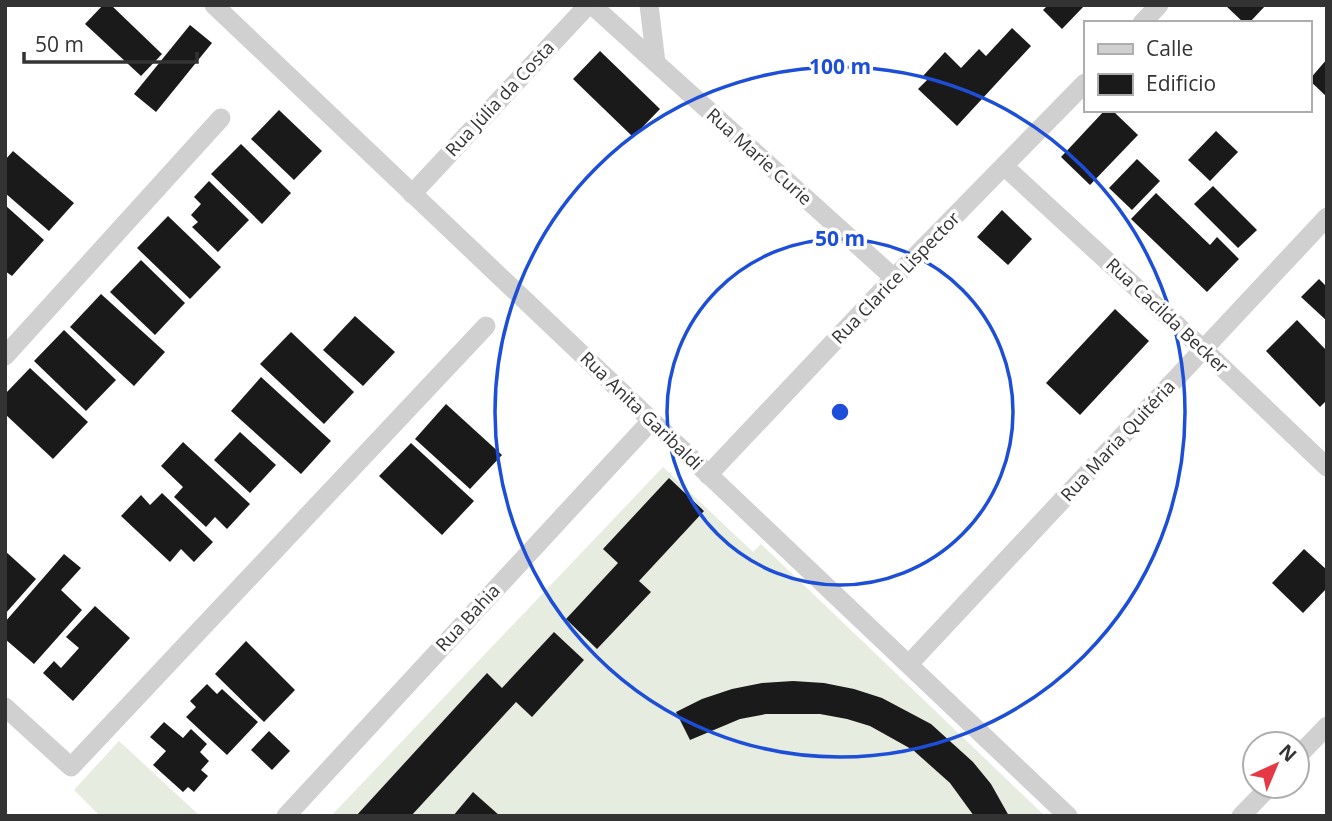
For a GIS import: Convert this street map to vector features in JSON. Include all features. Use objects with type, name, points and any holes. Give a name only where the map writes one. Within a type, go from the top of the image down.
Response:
[{"type":"street","name":"Rua Anita Garibaldi","points":[[214,5],[1068,816]]},
{"type":"street","name":"Rua Júlia da Costa","points":[[412,194],[590,5]]},
{"type":"street","name":"Rua Marie Curie","points":[[590,5],[894,278]]},
{"type":"street","points":[[649,5],[656,64]]},
{"type":"street","points":[[1144,21],[1159,5]]},
{"type":"street","name":"Rua Clarice Lispector","points":[[708,475],[894,278],[1084,84]]},
{"type":"street","points":[[5,356],[221,118]]},
{"type":"street","name":"Rua Cacilda Becker","points":[[1005,167],[1327,467]]},
{"type":"street","name":"Rua Maria Quitéria","points":[[909,664],[1327,217]]},
{"type":"street","points":[[5,707],[71,767],[486,326]]},
{"type":"street","name":"Rua Bahia","points":[[286,816],[651,421]]},
{"type":"street","points":[[1311,743],[1327,726]]},
{"type":"street","points":[[1241,816],[1256,800]]},
{"type":"shaded area","points":[[663,467],[753,552],[761,544],[1045,816],[331,816]]},
{"type":"shaded area","points":[[119,741],[200,816],[100,816],[74,790]]},
{"type":"building","points":[[103,5],[111,5],[162,54],[141,76],[85,24]]},
{"type":"building","points":[[1048,5],[1085,5],[1062,29],[1043,10]]},
{"type":"building","points":[[1225,5],[1266,5],[1251,21],[1242,21]]},
{"type":"building","points":[[190,25],[212,43],[156,112],[134,94]]},
{"type":"building","points":[[1012,28],[1031,46],[957,126],[918,89],[927,80],[923,76],[945,52],[961,68],[979,49],[986,56]]},
{"type":"building","points":[[600,51],[660,109],[633,137],[573,79]]},
{"type":"building","points":[[1327,59],[1327,97],[1311,82],[1311,78]]},
{"type":"building","points":[[279,110],[322,151],[294,180],[251,139]]},
{"type":"building","points":[[1103,112],[1114,112],[1138,135],[1090,185],[1061,157]]},
{"type":"building","points":[[1216,131],[1238,152],[1210,181],[1188,160]]},
{"type":"building","points":[[241,144],[291,193],[262,224],[211,174]]},
{"type":"building","points":[[13,151],[74,203],[49,231],[5,193],[5,160]]},
{"type":"building","points":[[1137,159],[1160,181],[1132,210],[1109,188]]},
{"type":"building","points":[[209,181],[249,220],[218,252],[192,227],[198,222],[191,215],[201,204],[194,197]]},
{"type":"building","points":[[1213,186],[1257,230],[1238,248],[1194,204]]},
{"type":"building","points":[[1156,193],[1210,245],[1217,237],[1239,259],[1207,292],[1131,219]]},
{"type":"building","points":[[5,205],[44,240],[12,276],[5,271]]},
{"type":"building","points":[[1002,210],[1032,239],[1008,265],[977,237]]},
{"type":"building","points":[[168,216],[221,267],[190,299],[137,248]]},
{"type":"building","points":[[141,260],[185,303],[155,335],[110,292]]},
{"type":"building","points":[[1319,279],[1327,287],[1327,321],[1301,297]]},
{"type":"building","points":[[101,294],[165,352],[134,386],[70,327]]},
{"type":"building","points":[[1115,309],[1149,341],[1080,415],[1046,383]]},
{"type":"building","points":[[355,316],[395,352],[363,386],[323,350]]},
{"type":"building","points":[[1297,320],[1327,351],[1327,400],[1320,407],[1266,351]]},
{"type":"building","points":[[64,330],[116,380],[86,411],[34,361]]},
{"type":"building","points":[[291,332],[354,392],[324,424],[260,364]]},
{"type":"building","points":[[30,368],[88,422],[53,459],[5,414],[5,394]]},
{"type":"building","points":[[261,377],[331,441],[301,474],[231,411]]},
{"type":"building","points":[[446,404],[502,455],[470,489],[415,439]]},
{"type":"building","points":[[240,432],[276,465],[250,493],[214,460]]},
{"type":"building","points":[[183,442],[250,504],[227,529],[215,517],[206,527],[174,497],[183,487],[161,466]]},
{"type":"building","points":[[411,443],[474,501],[442,535],[379,476]]},
{"type":"building","points":[[669,478],[704,511],[639,581],[651,592],[597,649],[566,619],[618,563],[603,549]]},
{"type":"building","points":[[162,493],[213,542],[194,562],[181,549],[170,562],[121,516],[141,495],[150,505]]},
{"type":"building","points":[[1304,549],[1327,570],[1327,588],[1303,613],[1272,583]]},
{"type":"building","points":[[5,551],[36,579],[5,614]]},
{"type":"building","points":[[64,554],[81,568],[61,590],[82,610],[34,664],[5,639],[5,622]]},
{"type":"building","points":[[95,606],[130,638],[73,701],[43,673],[54,661],[61,668],[79,648],[66,637]]},
{"type":"building","points":[[554,632],[584,660],[532,717],[516,702],[411,816],[356,816],[487,673],[502,688]]},
{"type":"building","points":[[246,641],[295,690],[264,722],[215,674]]},
{"type":"building","points":[[793,681],[854,689],[882,698],[931,724],[973,762],[991,784],[1009,816],[974,816],[950,783],[913,750],[870,726],[820,714],[766,714],[740,719],[690,740],[676,712],[702,699],[732,689]]},
{"type":"building","points":[[207,684],[217,694],[222,689],[258,722],[227,755],[186,717],[196,707],[190,701]]},
{"type":"building","points":[[164,722],[183,738],[191,729],[207,744],[200,752],[209,761],[201,770],[208,776],[194,792],[188,787],[183,792],[153,765],[166,751],[150,737]]},
{"type":"building","points":[[269,731],[290,751],[272,770],[251,750]]},
{"type":"building","points":[[473,792],[500,816],[453,816]]}]
